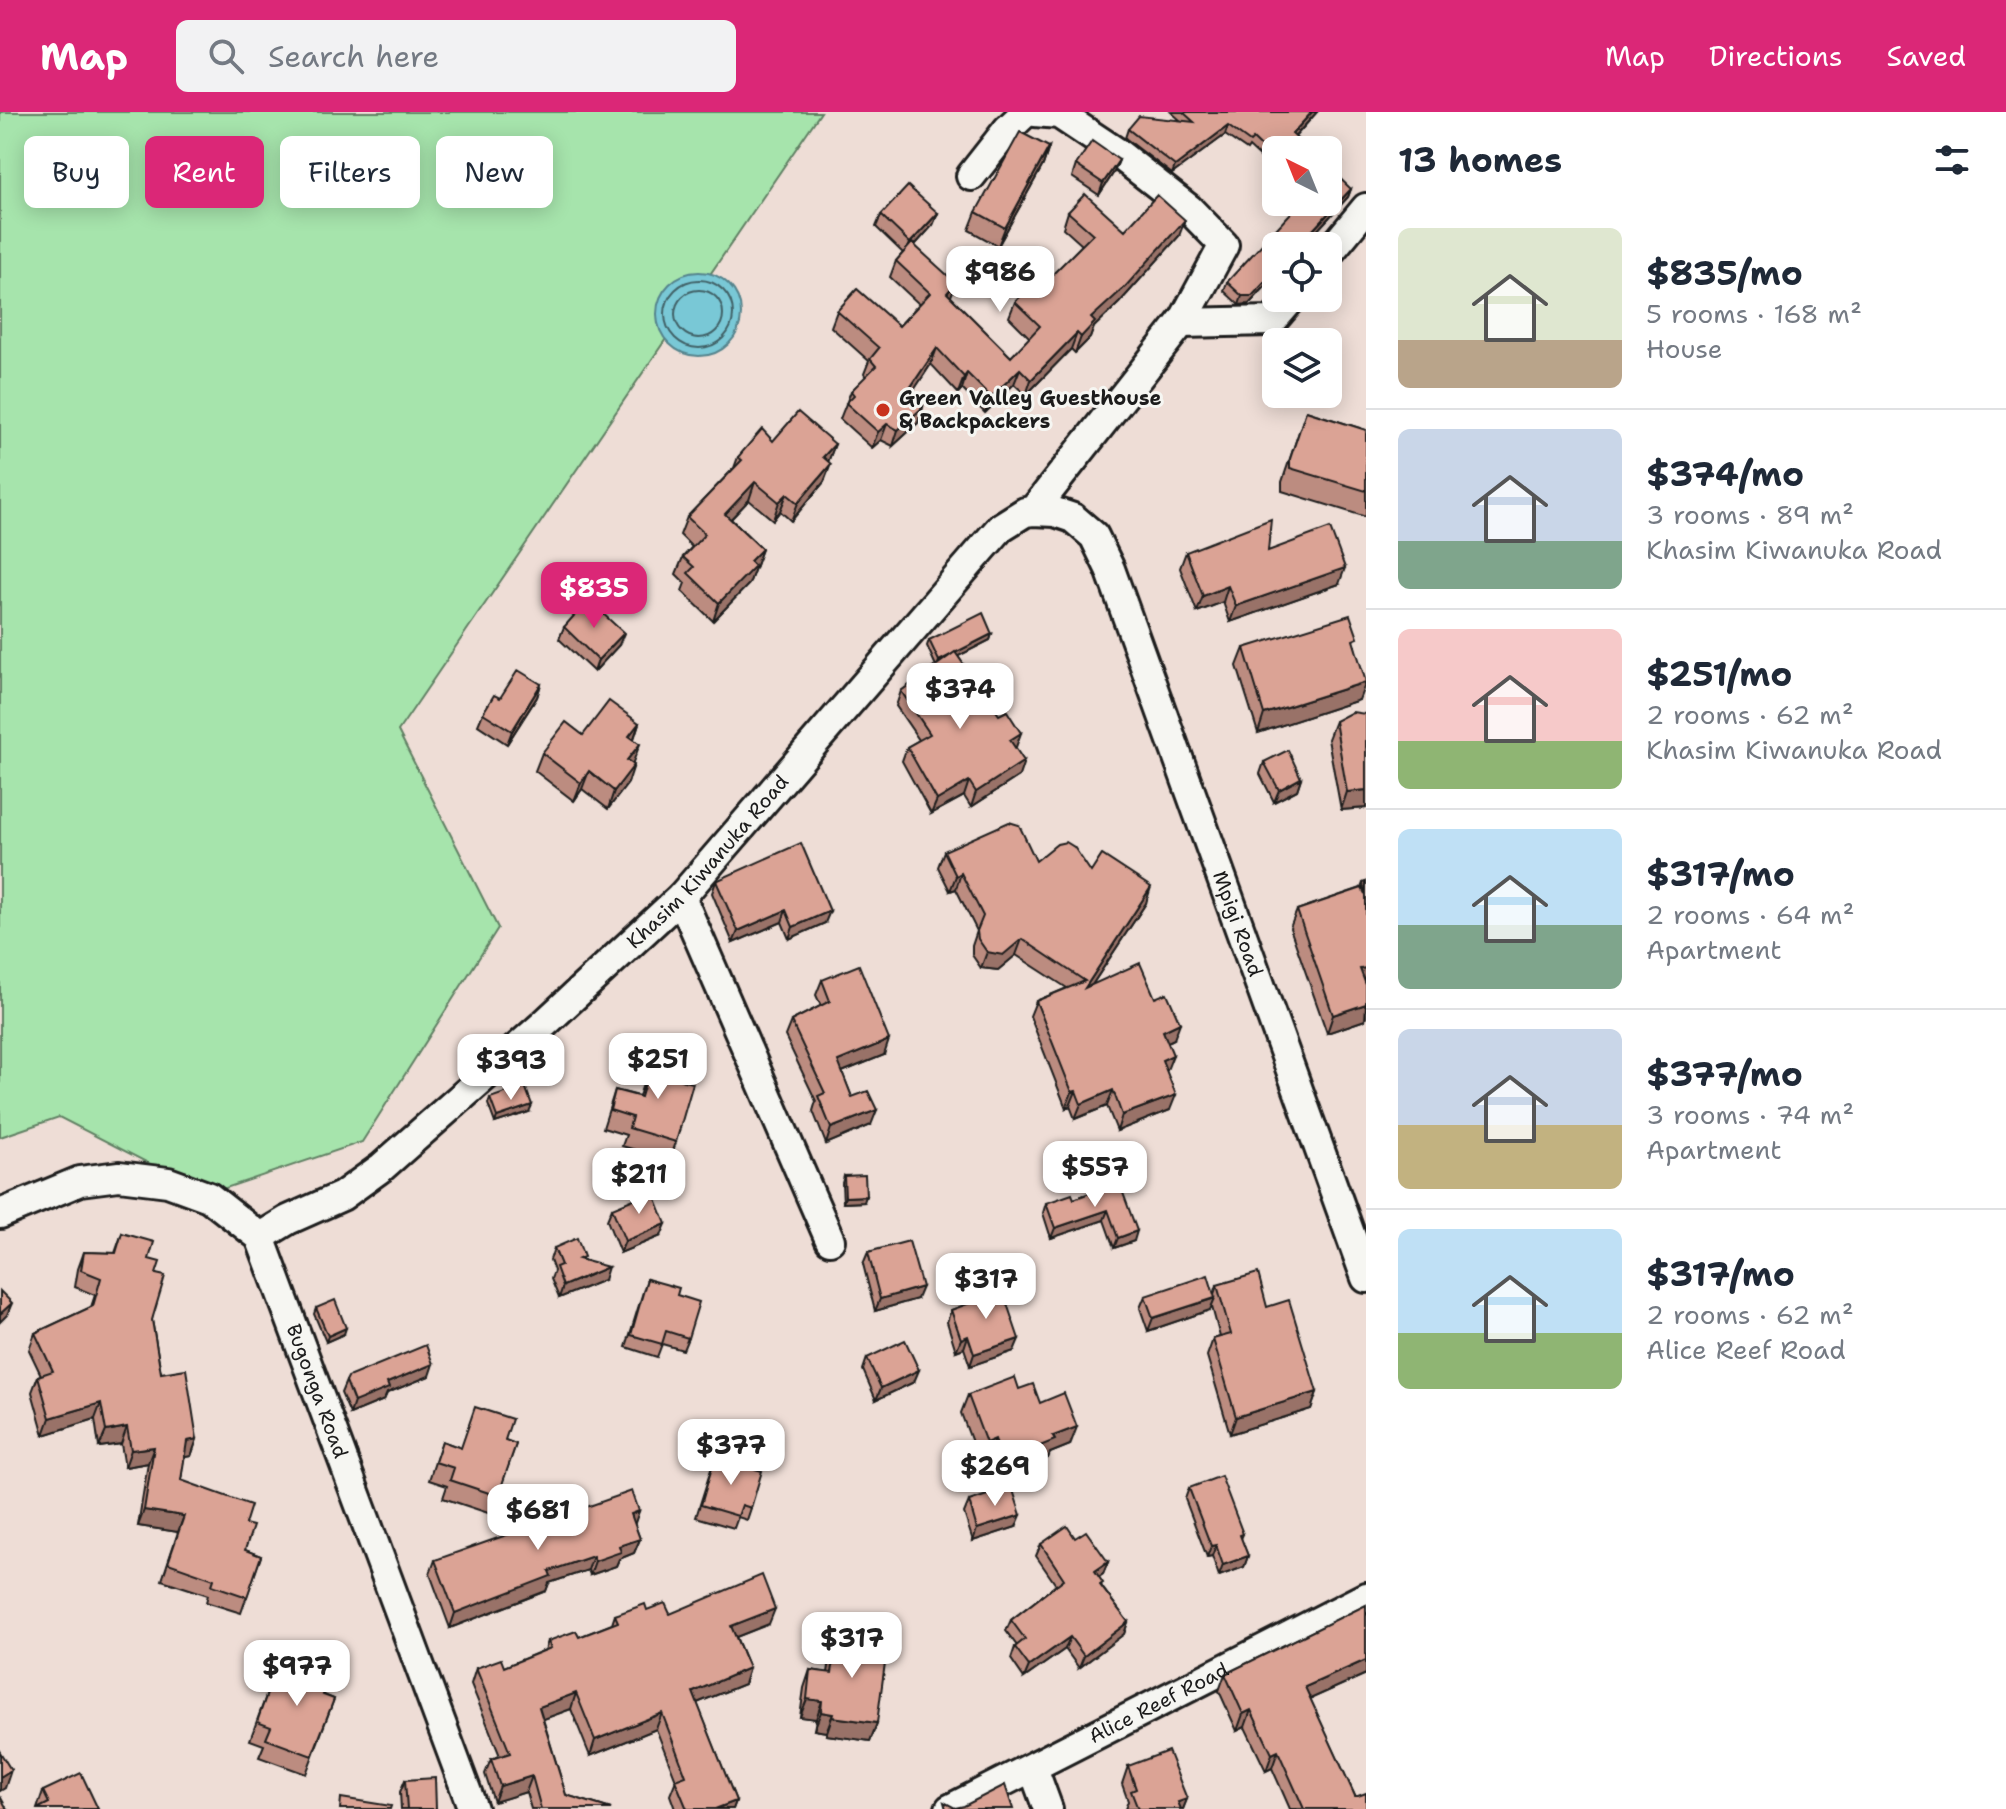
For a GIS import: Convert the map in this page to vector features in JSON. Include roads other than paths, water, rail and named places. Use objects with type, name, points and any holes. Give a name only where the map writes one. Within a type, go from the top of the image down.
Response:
[{"type":"street","points":[[971,176],[1008,129],[1026,112]]},
{"type":"street","points":[[1033,511],[1181,323],[1224,245],[1189,209],[1116,152],[1059,114],[1035,112]]},
{"type":"street","points":[[1342,237],[1366,208]]},
{"type":"street","points":[[1181,323],[1272,321],[1280,312]]},
{"type":"street","name":"Mpigi Road","points":[[1033,511],[1055,512],[1073,518],[1094,536],[1110,569],[1366,1278]]},
{"type":"street","name":"Khasim Kiwanuka Road","points":[[260,1237],[288,1220],[342,1196],[382,1167],[543,1025],[681,897],[1001,527],[1025,512],[1033,511]]},
{"type":"street","points":[[681,897],[830,1240]]},
{"type":"street","points":[[0,1214],[80,1181],[119,1176],[168,1182],[209,1197],[260,1237]]},
{"type":"street","name":"Bugonga Road","points":[[260,1237],[473,1809]]},
{"type":"street","name":"Alice Reef Road","points":[[950,1809],[1366,1597]]},
{"type":"street","points":[[1033,1768],[1048,1809]]},
{"type":"water","points":[[699,272],[715,275],[729,284],[738,298],[741,314],[738,330],[729,344],[715,353],[699,356],[683,353],[669,344],[660,330],[657,314],[660,298],[669,284],[683,275]]},
{"type":"place","name":"Green Valley Guesthouse & Backpackers","points":[[883,410]]}]
